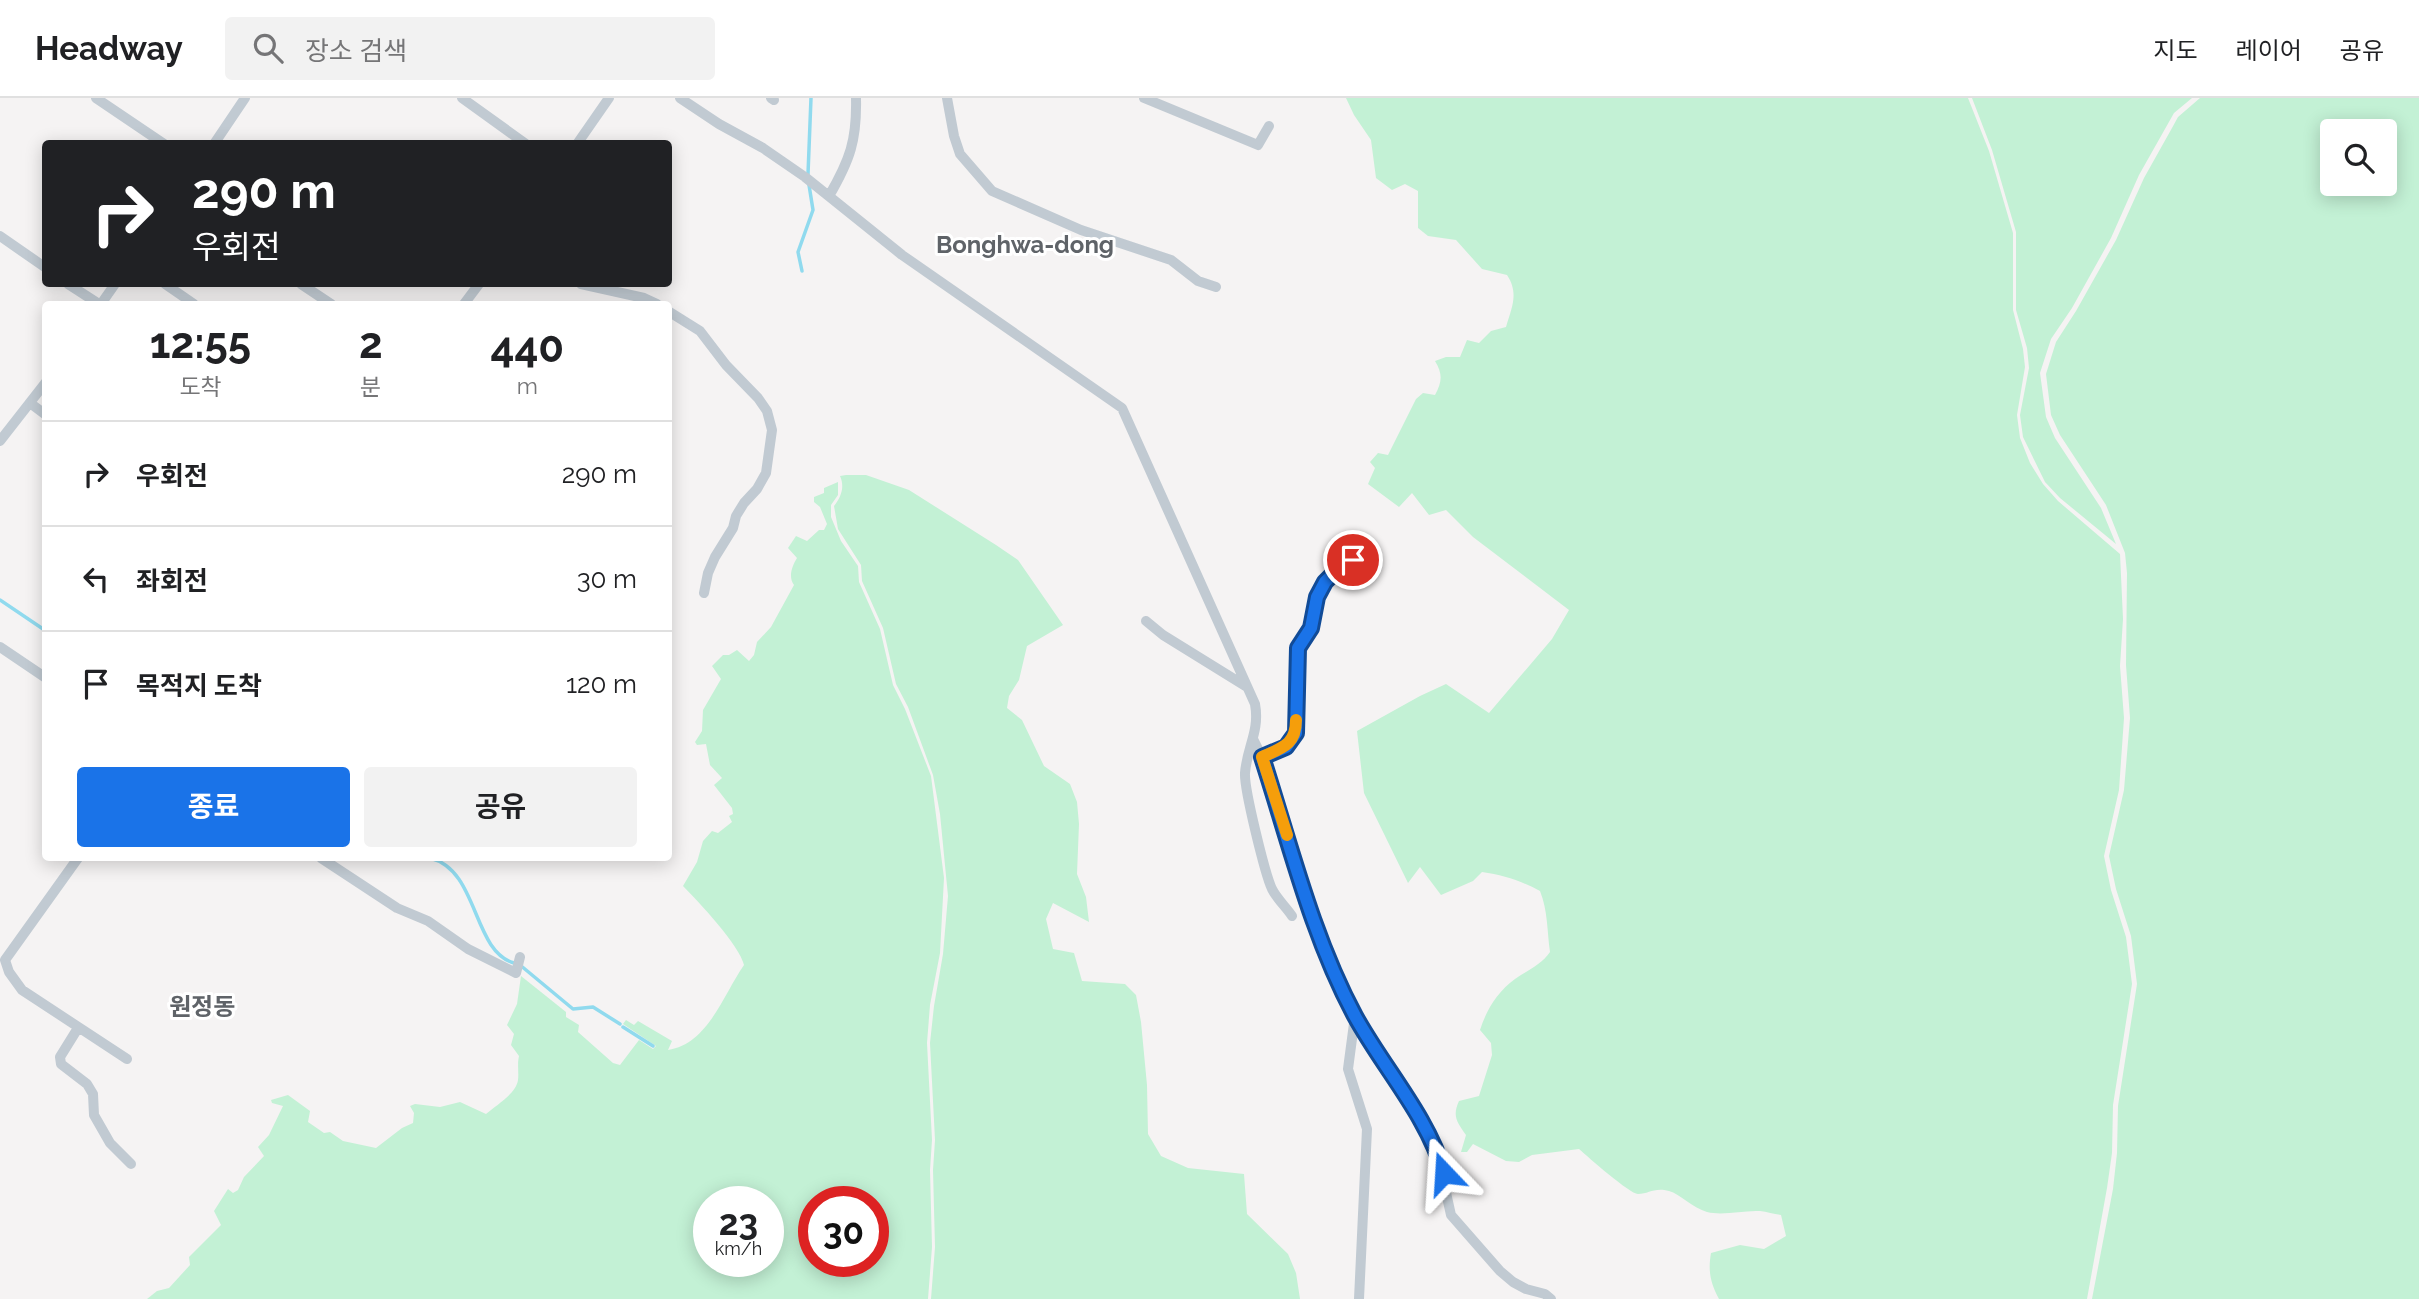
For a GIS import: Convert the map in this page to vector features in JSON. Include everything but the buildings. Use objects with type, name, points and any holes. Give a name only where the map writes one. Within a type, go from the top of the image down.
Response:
[{"type":"street","points":[[96,98],[157,140]]},
{"type":"street","points":[[217,140],[245,98]]},
{"type":"street","points":[[462,98],[520,140]]},
{"type":"street","points":[[580,140],[609,98]]},
{"type":"street","points":[[680,98],[805,177],[902,255],[1122,408],[1255,704],[1258,719],[1246,768],[1248,791],[1266,872],[1273,891],[1292,916]]},
{"type":"street","points":[[829,196],[850,156],[857,123],[856,98]]},
{"type":"street","points":[[947,98],[960,153],[992,191],[1081,230],[1163,256],[1198,281],[1216,287]]},
{"type":"street","points":[[1144,98],[1258,145],[1269,126]]},
{"type":"street","points":[[0,236],[42,265]]},
{"type":"street","points":[[73,287],[95,301]]},
{"type":"street","points":[[169,287],[190,301]]},
{"type":"street","points":[[306,287],[326,301]]},
{"type":"street","points":[[594,287],[649,301]]},
{"type":"street","points":[[672,314],[699,331],[726,366],[758,397],[767,411],[772,430],[766,473],[736,516],[733,528],[708,573],[704,593]]},
{"type":"street","points":[[0,441],[42,387]]},
{"type":"street","points":[[30,403],[42,412]]},
{"type":"street","points":[[0,418],[11,425]]},
{"type":"street","points":[[1262,757],[1286,747],[1296,733],[1298,648],[1311,628],[1317,597],[1325,582],[1336,571],[1370,550]]},
{"type":"street","points":[[1146,621],[1163,635],[1247,687]]},
{"type":"street","points":[[0,647],[42,675]]},
{"type":"street","points":[[1253,739],[1262,757],[1308,904],[1334,971],[1355,1016],[1436,1148],[1451,1214],[1500,1271],[1525,1289],[1545,1294],[1551,1299]]},
{"type":"street","points":[[76,861],[5,960],[9,972],[22,990],[128,1059]]},
{"type":"street","points":[[326,861],[397,908],[428,921],[468,949],[516,973],[520,957]]},
{"type":"street","points":[[1355,1016],[1348,1069],[1367,1129],[1359,1299]]},
{"type":"street","points":[[79,1028],[60,1056],[61,1064],[87,1084],[93,1094],[94,1115],[110,1143],[131,1164]]},
{"type":"green space","points":[[1346,98],[1968,98],[1989,151],[2013,233],[2013,310],[2025,367],[2017,415],[2020,438],[2030,463],[2043,484],[2058,501],[2120,554],[2123,619],[2120,666],[2124,718],[2119,790],[2104,856],[2111,890],[2126,937],[2132,984],[2113,1105],[2112,1153],[2107,1188],[2087,1299],[1719,1299],[1710,1276],[1711,1253],[1740,1245],[1764,1249],[1786,1236],[1781,1215],[1760,1211],[1713,1213],[1702,1210],[1669,1191],[1638,1194],[1618,1182],[1579,1149],[1532,1155],[1519,1162],[1506,1161],[1473,1144],[1467,1152],[1461,1152],[1466,1135],[1456,1119],[1457,1106],[1459,1101],[1479,1096],[1492,1055],[1491,1043],[1480,1030],[1489,1009],[1503,990],[1550,952],[1545,906],[1540,891],[1490,873],[1482,872],[1473,881],[1441,895],[1420,867],[1408,883],[1364,793],[1357,731],[1446,684],[1489,713],[1552,639],[1569,610],[1473,537],[1446,510],[1429,515],[1412,493],[1399,507],[1368,484],[1375,468],[1370,462],[1378,453],[1388,455],[1416,399],[1423,393],[1435,395],[1441,378],[1435,361],[1446,357],[1460,357],[1467,340],[1479,343],[1491,331],[1506,327],[1514,294],[1507,275],[1482,269],[1456,240],[1428,236],[1418,228],[1418,191],[1405,184],[1392,190],[1376,178],[1371,140]]},
{"type":"green space","points":[[1972,98],[2192,98],[2174,113],[2139,175],[2111,238],[2072,308],[2051,339],[2040,373],[2046,417],[2055,438],[2101,508],[2116,544],[2060,498],[2045,482],[2023,437],[2020,415],[2029,368],[2027,348],[2016,310],[2016,232],[1992,150]]},
{"type":"green space","points":[[2200,98],[2419,98],[2419,1299],[2092,1299],[2113,1189],[2118,1106],[2137,984],[2131,936],[2109,856],[2124,790],[2130,718],[2126,665],[2127,573],[2125,553],[2106,505],[2060,435],[2051,415],[2046,374],[2056,342],[2116,240],[2144,178],[2178,117]]},
{"type":"green space","points":[[866,475],[909,490],[1018,560],[1063,625],[1027,646],[1019,680],[1009,696],[1007,708],[1022,720],[1044,766],[1070,784],[1077,802],[1077,874],[1086,897],[1089,922],[1053,903],[1046,919],[1053,949],[1074,953],[1082,981],[1125,984],[1136,995],[1147,1085],[1148,1134],[1161,1156],[1188,1168],[1244,1174],[1247,1214],[1288,1254],[1296,1273],[1300,1299],[931,1299],[935,1247],[935,1140],[930,1043],[948,896],[940,814],[933,775],[908,707],[896,684],[883,628],[862,581],[861,565],[838,529],[834,506],[842,492],[840,476]]},
{"type":"green space","points":[[838,482],[838,495],[831,505],[831,517],[841,541],[858,566],[859,582],[880,629],[893,685],[931,776],[944,878],[940,953],[930,1005],[927,1043],[932,1140],[932,1247],[928,1299],[147,1299],[157,1291],[169,1288],[190,1265],[189,1257],[221,1225],[214,1211],[228,1189],[233,1193],[238,1190],[244,1177],[264,1156],[258,1147],[269,1135],[283,1106],[272,1103],[271,1100],[288,1095],[310,1111],[308,1122],[324,1133],[330,1132],[343,1141],[376,1148],[413,1123],[414,1113],[410,1106],[415,1104],[440,1107],[460,1102],[486,1114],[505,1099],[514,1090],[518,1080],[519,1056],[511,1045],[514,1034],[507,1025],[517,1004],[521,976],[566,1012],[566,1017],[579,1025],[578,1032],[613,1063],[620,1065],[639,1040],[653,1049],[656,1046],[623,1024],[626,1020],[634,1025],[638,1021],[672,1041],[668,1050],[682,1046],[704,1028],[744,965],[727,936],[683,886],[697,862],[703,841],[712,831],[718,833],[732,822],[729,816],[733,814],[732,808],[714,785],[722,778],[710,765],[706,744],[697,745],[695,742],[702,731],[703,710],[721,679],[712,666],[723,655],[737,650],[749,661],[754,655],[757,642],[771,627],[794,585],[791,572],[797,558],[788,548],[796,536],[807,541],[819,530],[824,530],[827,524],[820,507],[814,502],[814,497],[824,493],[824,488]]},
{"type":"waterway","points":[[808,174],[811,98]]},
{"type":"waterway","points":[[802,271],[798,252],[813,210],[809,185]]},
{"type":"waterway","points":[[0,600],[42,628]]},
{"type":"waterway","points":[[437,861],[446,865],[458,878],[490,943],[500,956],[514,963]]},
{"type":"waterway","points":[[520,965],[573,1009],[593,1007],[620,1024]]},
{"type":"waterway","points":[[623,1027],[653,1046]]},
{"type":"slow traffic","points":[[1287,835],[1262,757],[1286,747],[1296,733],[1296,720]]},
{"type":"district","name":"Bonghwa-dong","points":[[1025,245]]},
{"type":"district","name":"원정동","points":[[202,1007]]},
{"type":"route","points":[[1353,560],[1325,582],[1317,597],[1311,628],[1298,648],[1296,733],[1286,747],[1262,757],[1308,904],[1334,971],[1355,1016],[1436,1148],[1444,1173]]}]
